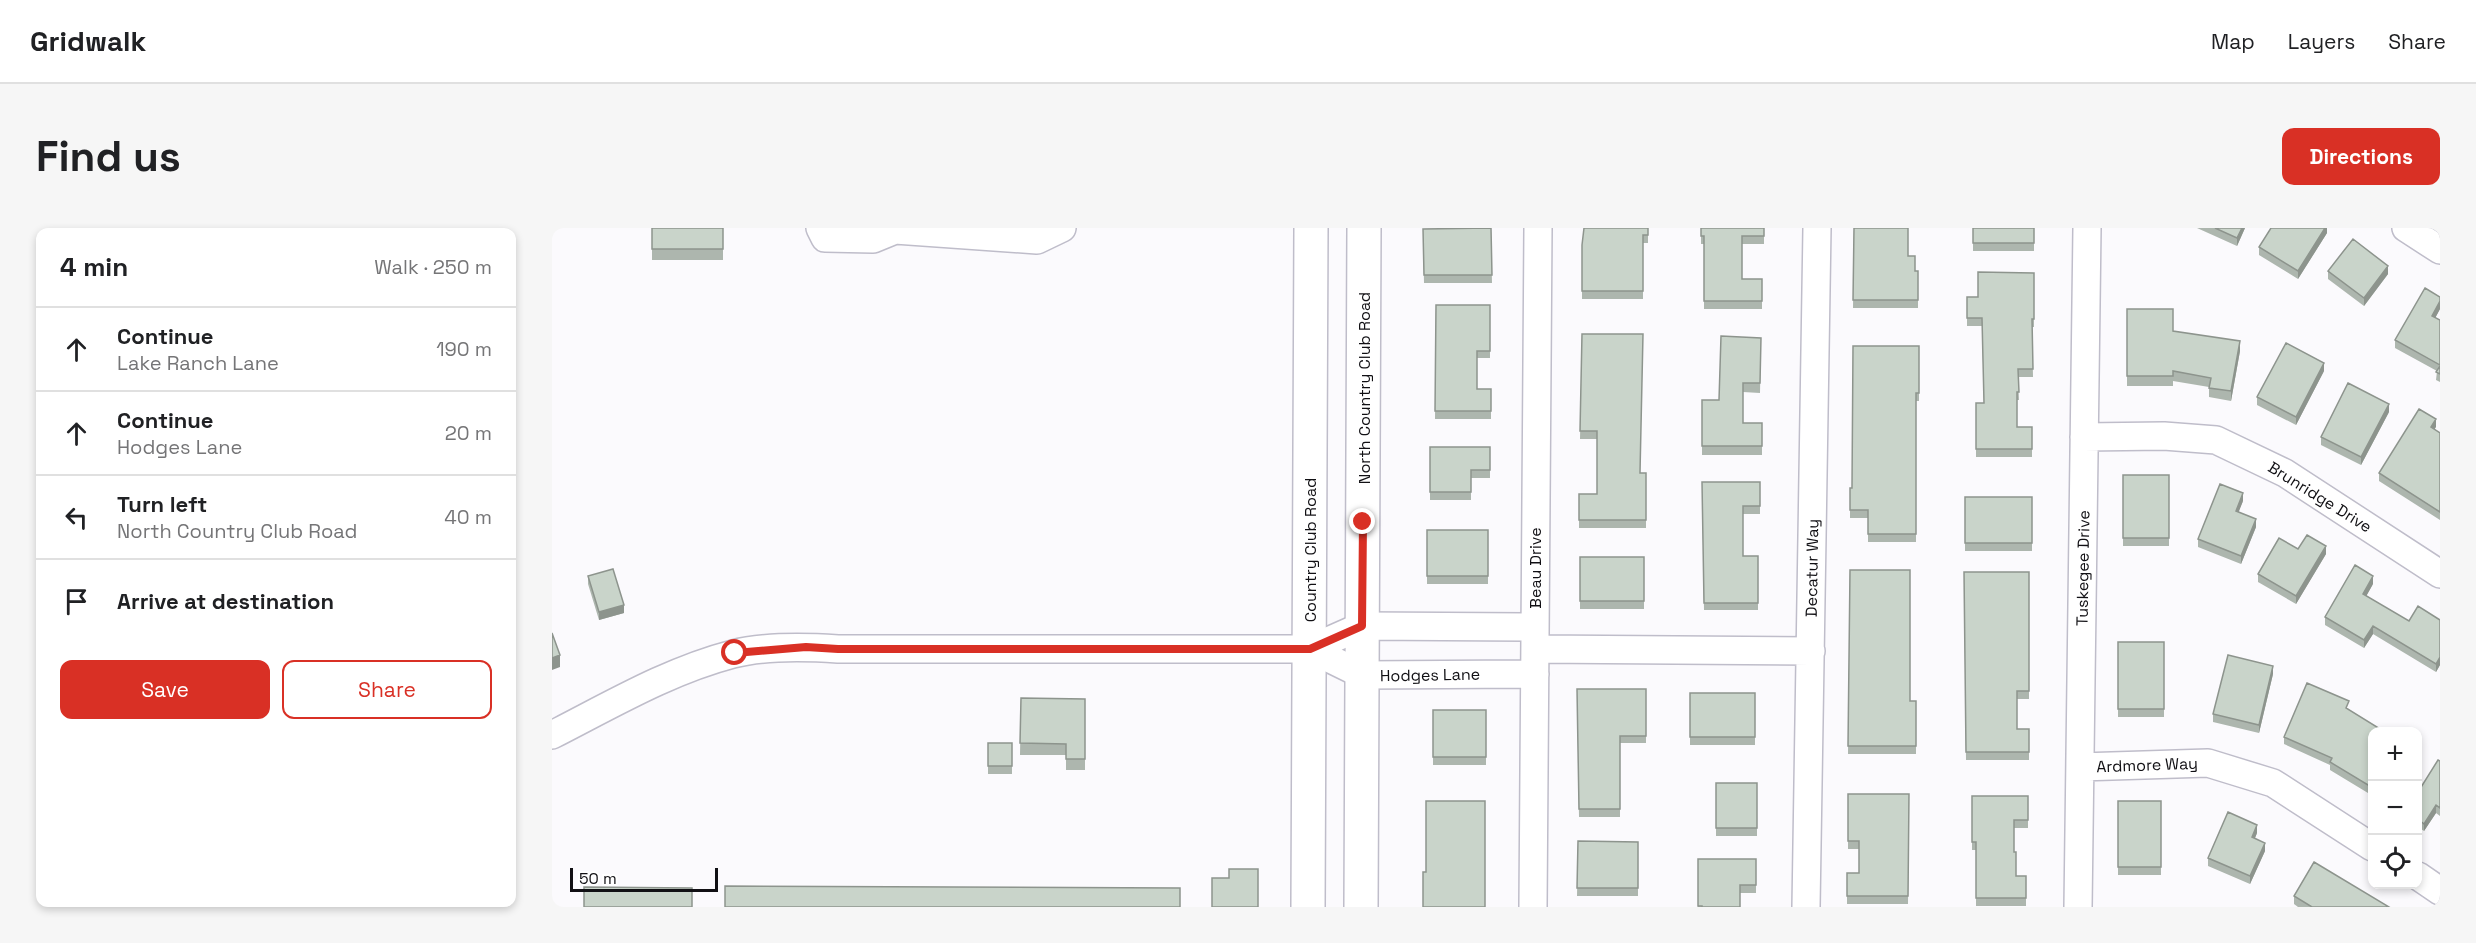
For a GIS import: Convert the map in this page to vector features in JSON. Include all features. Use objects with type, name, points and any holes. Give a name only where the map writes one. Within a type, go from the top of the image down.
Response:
[{"type":"main road","name":"Country Club Road","points":[[1308,907],[1311,228]]},
{"type":"main road","name":"North Country Club Road","points":[[1361,907],[1365,228]]},
{"type":"street","points":[[820,228],[825,238],[873,239],[894,229],[1037,240],[1062,228]]},
{"type":"street","name":"Beau Drive","points":[[1533,907],[1538,228]]},
{"type":"street","name":"Decatur Way","points":[[1806,907],[1817,228]]},
{"type":"street","name":"Tuskegee Drive","points":[[2078,907],[2087,228]]},
{"type":"street","points":[[2406,228],[2440,250]]},
{"type":"street","name":"Brunridge Drive","points":[[2084,437],[2164,436],[2216,440],[2285,473],[2440,573]]},
{"type":"street","name":"Hodges Lane","points":[[1310,649],[1362,626],[1535,650],[1811,651]]},
{"type":"street","points":[[552,735],[643,687],[735,653],[806,647],[838,649],[1310,649]]},
{"type":"street","name":"Hodges Lane","points":[[1310,649],[1363,675],[1535,650]]},
{"type":"street","name":"Ardmore Way","points":[[2080,767],[2208,762],[2273,783],[2368,844]]},
{"type":"street","points":[[2422,879],[2440,891]]},
{"type":"building","points":[[652,228],[723,228],[723,249],[652,249]]},
{"type":"building","points":[[1491,228],[1492,275],[1424,275],[1423,229]]},
{"type":"building","points":[[1584,228],[1648,228],[1648,235],[1643,235],[1643,291],[1582,291]]},
{"type":"building","points":[[1701,228],[1764,228],[1764,236],[1742,236],[1742,279],[1762,279],[1762,301],[1704,301],[1704,236],[1701,236]]},
{"type":"building","points":[[1854,228],[1908,228],[1908,256],[1915,256],[1915,271],[1918,271],[1918,300],[1853,300]]},
{"type":"building","points":[[1973,228],[2034,228],[2034,243],[1973,243]]},
{"type":"building","points":[[2215,228],[2242,228],[2237,238]]},
{"type":"building","points":[[2271,228],[2325,228],[2298,271],[2259,247]]},
{"type":"building","points":[[2353,239],[2388,266],[2364,298],[2328,271]]},
{"type":"building","points":[[1978,272],[2034,273],[2033,369],[2018,369],[2019,392],[2017,392],[2017,427],[2032,427],[2032,449],[1976,449],[1976,403],[1984,403],[1982,318],[1967,318],[1967,297],[1978,297]]},
{"type":"building","points":[[2425,288],[2440,297],[2432,316],[2440,320],[2440,365],[2395,340]]},
{"type":"building","points":[[1436,305],[1490,305],[1490,351],[1477,351],[1477,389],[1491,389],[1491,411],[1435,411]]},
{"type":"building","points":[[2127,309],[2173,309],[2173,331],[2240,341],[2231,391],[2209,388],[2211,378],[2173,371],[2173,376],[2127,376]]},
{"type":"building","points":[[1582,334],[1643,334],[1640,473],[1646,473],[1646,520],[1579,520],[1579,494],[1597,494],[1597,431],[1580,431]]},
{"type":"building","points":[[1721,336],[1761,338],[1760,383],[1743,383],[1743,423],[1762,423],[1762,446],[1702,446],[1702,400],[1719,400]]},
{"type":"building","points":[[2286,343],[2324,363],[2296,417],[2257,397]]},
{"type":"building","points":[[1853,346],[1919,346],[1919,393],[1916,393],[1916,534],[1868,534],[1868,510],[1850,510]]},
{"type":"building","points":[[2348,383],[2389,404],[2361,457],[2321,437]]},
{"type":"building","points":[[2419,409],[2436,419],[2431,427],[2440,433],[2440,512],[2379,473]]},
{"type":"building","points":[[1430,447],[1490,447],[1490,470],[1471,470],[1471,492],[1430,492]]},
{"type":"building","points":[[2123,475],[2169,475],[2169,538],[2123,538]]},
{"type":"building","points":[[1702,482],[1760,482],[1760,506],[1743,506],[1743,556],[1758,556],[1758,603],[1704,603]]},
{"type":"building","points":[[2220,484],[2243,493],[2236,511],[2256,519],[2241,556],[2198,539]]},
{"type":"building","points":[[1965,497],[2032,497],[2032,543],[1965,543]]},
{"type":"building","points":[[1427,530],[1488,530],[1488,576],[1427,576]]},
{"type":"building","points":[[2307,535],[2326,546],[2296,596],[2258,574],[2279,538],[2298,549]]},
{"type":"building","points":[[1580,557],[1644,557],[1644,601],[1580,601]]},
{"type":"building","points":[[2355,565],[2373,576],[2363,594],[2409,621],[2418,606],[2440,620],[2440,657],[2436,664],[2373,626],[2364,640],[2325,617]]},
{"type":"building","points":[[613,569],[624,605],[599,612],[588,576]]},
{"type":"building","points":[[1850,570],[1910,570],[1910,701],[1916,701],[1916,746],[1848,746]]},
{"type":"building","points":[[1964,572],[2029,572],[2029,691],[2017,691],[2017,729],[2029,729],[2029,752],[1966,752]]},
{"type":"building","points":[[552,633],[560,655],[552,658]]},
{"type":"building","points":[[2118,642],[2164,642],[2164,709],[2118,709]]},
{"type":"building","points":[[2228,655],[2273,666],[2259,725],[2213,714]]},
{"type":"building","points":[[2307,683],[2349,701],[2346,708],[2377,727],[2368,727],[2368,785],[2330,762],[2332,758],[2284,737]]},
{"type":"building","points":[[1577,689],[1646,689],[1646,736],[1620,736],[1620,809],[1579,809]]},
{"type":"building","points":[[1690,693],[1755,693],[1755,737],[1690,737]]},
{"type":"building","points":[[1021,698],[1085,699],[1085,759],[1066,759],[1066,744],[1020,743]]},
{"type":"building","points":[[1433,710],[1486,710],[1486,757],[1433,757]]},
{"type":"building","points":[[988,743],[1012,743],[1012,766],[988,766]]},
{"type":"building","points":[[2438,760],[2440,761],[2440,808],[2436,805],[2424,824],[2422,822],[2422,786]]},
{"type":"building","points":[[1716,783],[1757,783],[1757,828],[1716,828]]},
{"type":"building","points":[[1848,794],[1909,794],[1908,896],[1847,896],[1847,873],[1859,873],[1859,841],[1848,841]]},
{"type":"building","points":[[1972,796],[2028,796],[2028,820],[2014,820],[2016,876],[2026,876],[2026,898],[1976,898],[1976,842],[1972,842]]},
{"type":"building","points":[[1426,801],[1485,801],[1485,907],[1423,907],[1423,872],[1426,872]]},
{"type":"building","points":[[2118,801],[2161,801],[2161,867],[2118,867]]},
{"type":"building","points":[[2228,812],[2257,825],[2252,837],[2265,843],[2250,876],[2208,858]]},
{"type":"building","points":[[1578,841],[1638,842],[1638,888],[1577,888]]},
{"type":"building","points":[[1698,859],[1756,859],[1756,885],[1740,885],[1740,907],[1698,906]]},
{"type":"building","points":[[2314,862],[2389,907],[2312,907],[2294,896]]},
{"type":"building","points":[[1229,869],[1258,869],[1258,907],[1212,907],[1212,878],[1229,878]]},
{"type":"building","points":[[725,886],[1180,888],[1180,907],[725,907]]},
{"type":"building","points":[[584,887],[692,888],[692,907],[584,907]]},
{"type":"route","points":[[735,653],[806,647],[838,649],[1310,649],[1362,626],[1363,522]]}]
